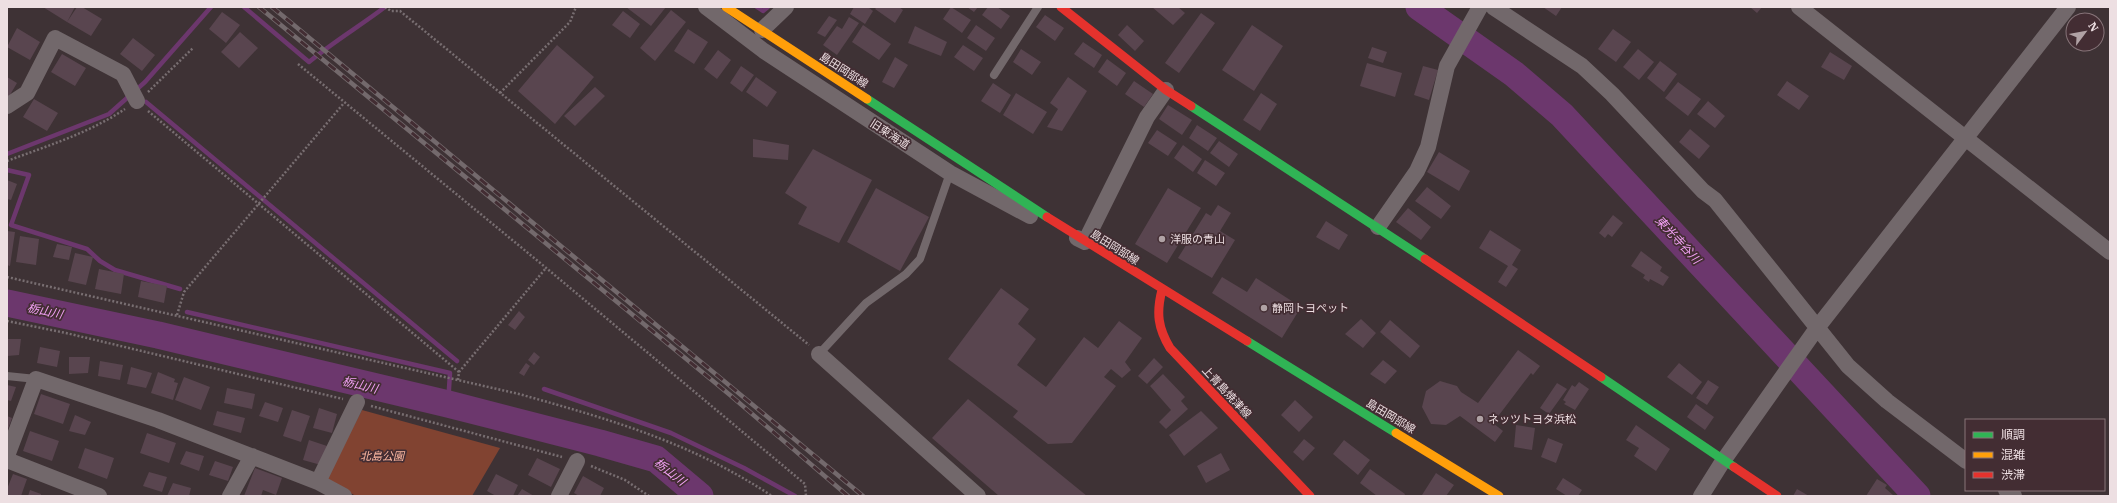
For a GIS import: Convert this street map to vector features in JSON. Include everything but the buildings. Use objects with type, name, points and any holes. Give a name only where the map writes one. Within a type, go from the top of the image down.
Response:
[{"type":"main road","name":"島田岡部線","points":[[726,7],[1085,242],[1499,496]]},
{"type":"main road","points":[[1061,7],[1166,90],[1378,227],[1777,496]]},
{"type":"main road","name":"上青島焼津線","points":[[1162,290],[1156,308],[1160,332],[1170,348],[1310,496]]},
{"type":"street","name":"旧東海道","points":[[706,7],[764,51],[950,173],[1012,207],[1085,242]]},
{"type":"street","points":[[762,30],[786,7]]},
{"type":"street","points":[[1378,227],[1417,171],[1428,146],[1447,66],[1480,7]]},
{"type":"street","points":[[1493,7],[1582,66],[1612,94],[1703,191],[1715,200],[1848,366],[1887,401],[1965,459]]},
{"type":"street","points":[[1799,7],[2110,252]]},
{"type":"street","points":[[1701,496],[1723,460],[1817,328],[1966,140],[2068,7]]},
{"type":"street","points":[[7,106],[27,93],[55,38],[123,74],[137,101]]},
{"type":"street","points":[[1085,242],[1147,117],[1166,90]]},
{"type":"street","points":[[819,354],[978,496]]},
{"type":"street","points":[[7,456],[36,379],[158,420],[318,482],[344,496]]},
{"type":"street","points":[[318,482],[357,402]]},
{"type":"street","points":[[230,496],[252,456]]},
{"type":"street","points":[[7,460],[99,496]]},
{"type":"street","points":[[559,496],[577,461]]},
{"type":"lane","points":[[994,75],[1038,7]]},
{"type":"lane","points":[[819,354],[866,303],[906,274],[920,259],[950,173]]},
{"type":"lane","points":[[7,376],[36,379]]},
{"type":"path","points":[[385,7],[391,11],[400,11],[819,354]]},
{"type":"path","points":[[500,93],[570,22],[576,7]]},
{"type":"path","points":[[7,161],[107,121],[137,101],[163,79],[193,48]]},
{"type":"path","points":[[298,64],[805,484],[806,496]]},
{"type":"path","points":[[137,101],[459,372]]},
{"type":"path","points":[[177,315],[184,292],[344,103]]},
{"type":"path","points":[[458,380],[459,372],[546,268]]},
{"type":"path","points":[[7,277],[458,380],[599,416],[661,437],[736,473],[772,496]]},
{"type":"path","points":[[7,322],[66,333],[357,402],[577,461],[625,480],[649,496]]},
{"type":"green space","name":"北島公園","points":[[362,410],[500,448],[472,496],[356,496],[326,480]]},
{"type":"waterway","points":[[7,154],[109,114],[145,82],[211,7]]},
{"type":"waterway","points":[[244,7],[309,62],[385,7]]},
{"type":"waterway","points":[[757,7],[763,11],[768,7]]},
{"type":"waterway","name":"東光寺谷川","points":[[1419,7],[1514,74],[1562,115],[1917,496]]},
{"type":"waterway","points":[[146,102],[457,361]]},
{"type":"waterway","points":[[7,170],[29,175],[11,225],[87,249],[100,261],[115,270],[180,289]]},
{"type":"waterway","name":"栃山川","points":[[7,303],[158,335],[448,404],[600,443],[656,459],[700,496]]},
{"type":"waterway","points":[[187,312],[450,373],[448,404]]},
{"type":"waterway","points":[[544,389],[671,433],[744,468],[795,496]]},
{"type":"railway","points":[[259,7],[730,395],[848,496]]},
{"type":"railway","points":[[272,7],[863,496]]},
{"type":"traffic: fast","points":[[867,99],[1047,217]]},
{"type":"traffic: fast","points":[[1191,106],[1425,259]]},
{"type":"traffic: fast","points":[[1247,341],[1396,433]]},
{"type":"traffic: fast","points":[[1601,377],[1734,467]]},
{"type":"traffic: slow","points":[[726,7],[867,99]]},
{"type":"traffic: slow","points":[[1396,433],[1499,496]]},
{"type":"traffic: jam","points":[[1061,7],[1166,90],[1191,106]]},
{"type":"traffic: jam","points":[[1047,217],[1247,341]]},
{"type":"traffic: jam","points":[[1425,259],[1601,377]]},
{"type":"traffic: jam","points":[[1162,290],[1159,306],[1159,320],[1163,334],[1170,348],[1310,496]]},
{"type":"traffic: jam","points":[[1734,467],[1777,496]]},
{"type":"place","name":"洋服の青山","points":[[1162,239]]},
{"type":"place","name":"静岡トヨペット","points":[[1264,308]]},
{"type":"place","name":"ネッツトヨタ浜松","points":[[1480,419]]}]
